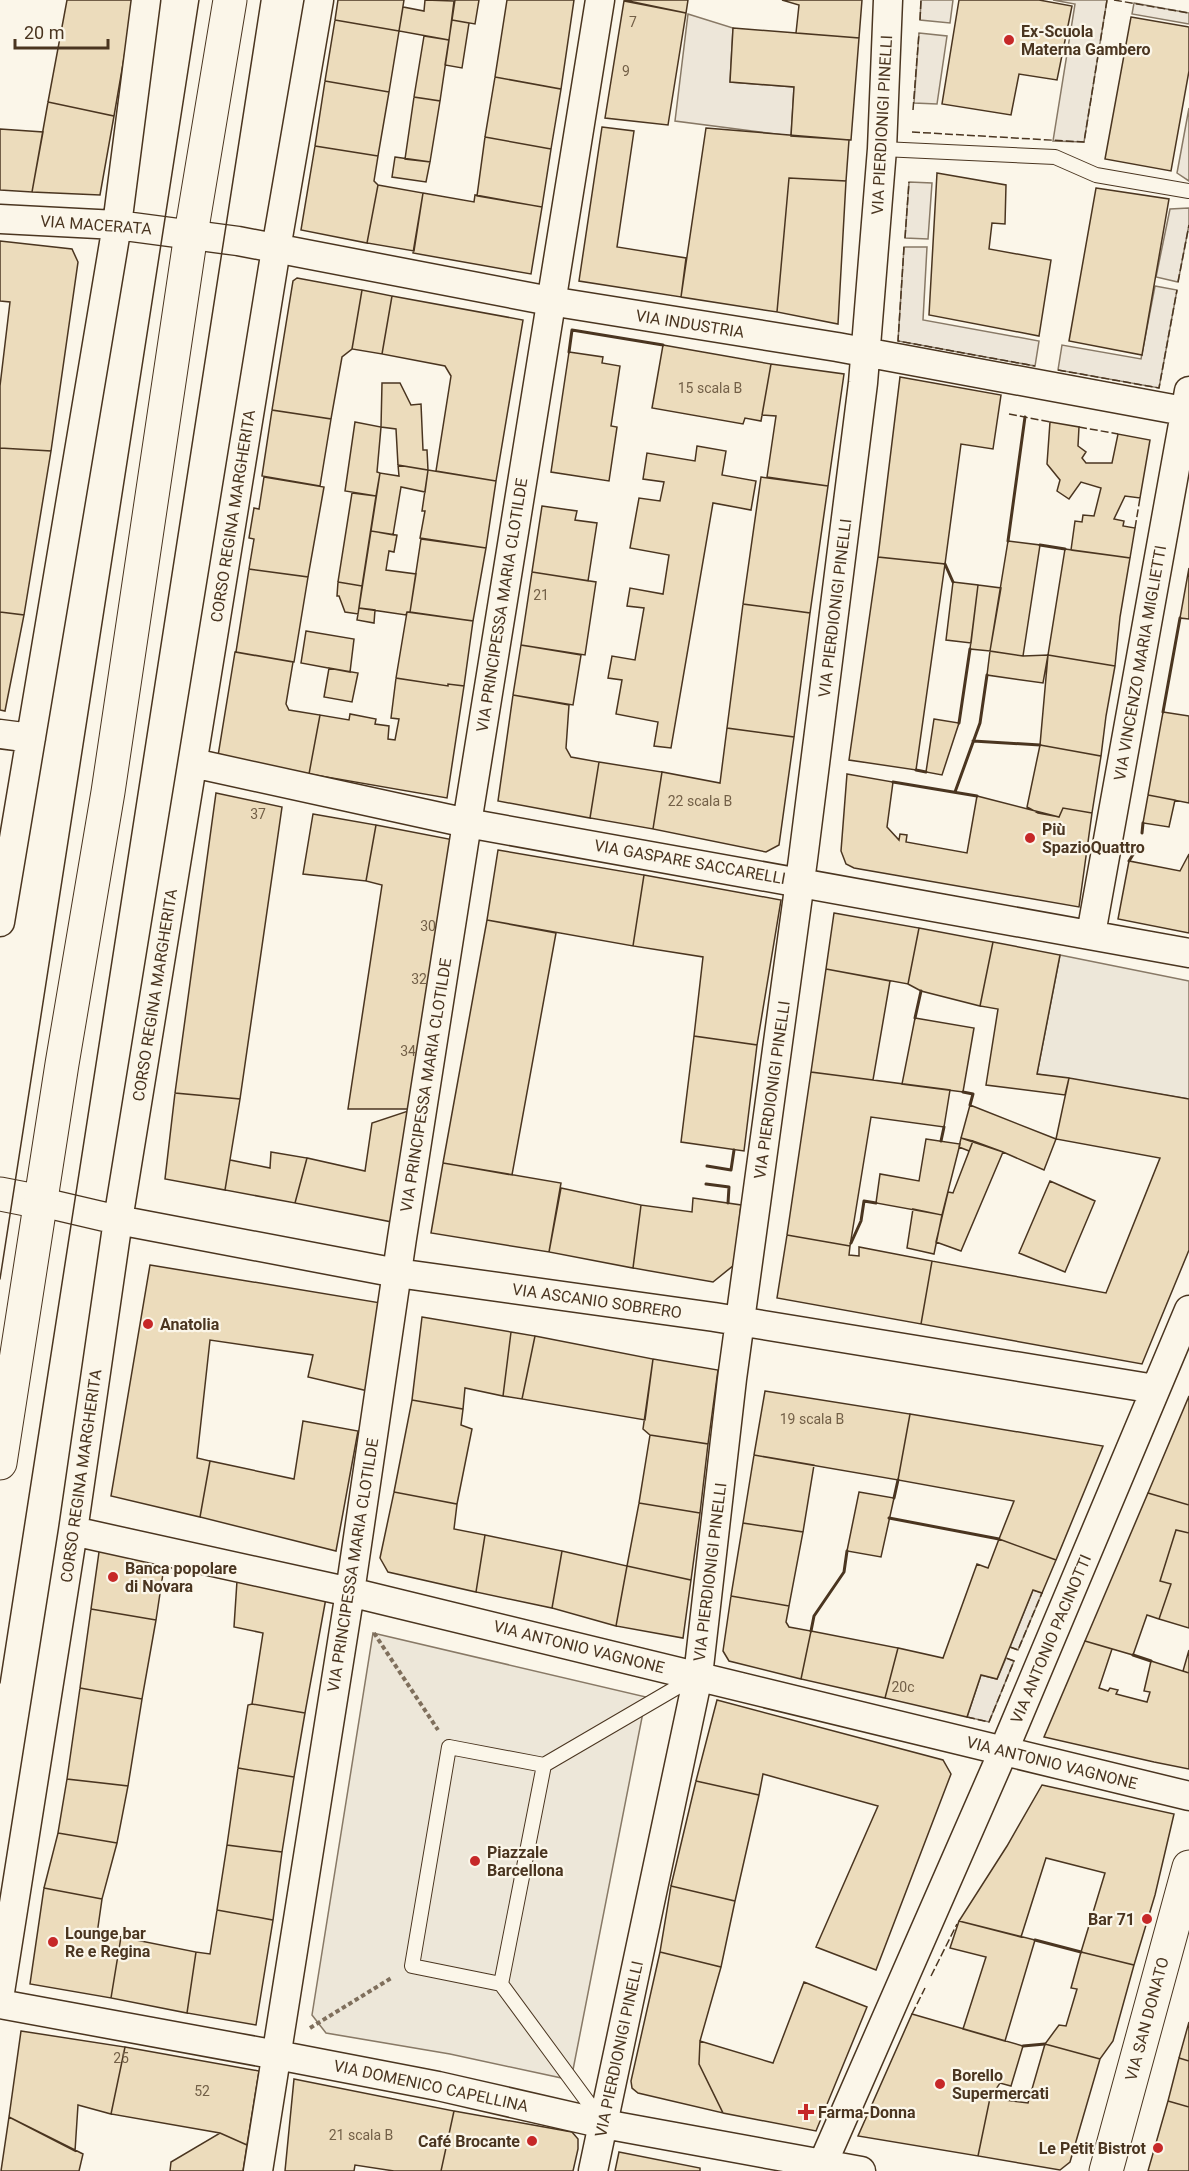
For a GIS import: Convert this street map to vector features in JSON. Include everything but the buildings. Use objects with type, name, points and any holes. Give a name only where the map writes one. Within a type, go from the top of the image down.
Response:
[{"type":"main road","points":[[0,1464],[64,1052],[108,792],[191,234],[230,0]]},
{"type":"main road","points":[[0,1194],[40,1202]]},
{"type":"main road","name":"VIA SAN DONATO","points":[[1106,2171],[1189,1867]]},
{"type":"street","points":[[0,922],[117,225],[146,0]]},
{"type":"street","name":"CORSO REGINA MARGHERITA","points":[[0,1992],[73,1531],[118,1220],[276,249],[319,0]]},
{"type":"street","name":"VIA PRINCIPESSA MARIA CLOTILDE","points":[[258,2171],[350,1592],[467,822],[600,0]]},
{"type":"street","name":"VIA PIERDIONIGI PINELLI","points":[[593,2171],[698,1676],[732,1379],[800,882],[866,353],[882,149],[888,0]]},
{"type":"street","name":"VIA MACERATA","points":[[0,219],[117,225],[191,234]]},
{"type":"street","name":"VIA INDUSTRIA","points":[[191,234],[550,301],[1188,405]]},
{"type":"street","name":"VIA VINCENZO MARIA MIGLIETTI","points":[[1091,934],[1188,405]]},
{"type":"street","points":[[0,734],[31,738]]},
{"type":"street","name":"VIA GASPARE SACCARELLI","points":[[193,764],[467,822],[1189,953]]},
{"type":"street","name":"VIA ASCANIO SOBRERO","points":[[40,1202],[118,1220],[397,1273],[741,1321],[1155,1389]]},
{"type":"street","name":"VIA ANTONIO PACINOTTI","points":[[823,2163],[1004,1752],[1189,1310]]},
{"type":"street","name":"VIA ANTONIO VAGNONE","points":[[73,1531],[350,1592],[1189,1796]]},
{"type":"street","name":"VIA DOMENICO CAPELLINA","points":[[0,2004],[438,2086],[604,2124],[861,2171]]},
{"type":"lane","points":[[882,149],[1054,157],[1096,175],[1189,191]]},
{"type":"lane","points":[[604,2124],[501,1984],[412,1966],[449,1747],[544,1765],[698,1676]]},
{"type":"lane","points":[[501,1984],[544,1765]]},
{"type":"path","points":[[373,1633],[449,1747]]},
{"type":"path","points":[[318,2024],[412,1966]]},
{"type":"shaded area","points":[[921,0],[953,0],[950,23],[920,20]]},
{"type":"shaded area","points":[[1053,0],[1107,0],[1084,142],[1053,141],[1075,4]]},
{"type":"shaded area","points":[[1134,3],[1189,13],[1189,24],[1132,14]]},
{"type":"shaded area","points":[[688,14],[733,28],[730,82],[794,87],[791,136],[675,121]]},
{"type":"shaded area","points":[[919,33],[947,36],[937,104],[914,103]]},
{"type":"shaded area","points":[[1189,108],[1189,181],[1177,173]]},
{"type":"shaded area","points":[[909,182],[932,183],[928,239],[905,238]]},
{"type":"shaded area","points":[[1189,208],[1189,225],[1178,282],[1156,277],[1170,209]]},
{"type":"shaded area","points":[[904,247],[927,247],[923,320],[1039,341],[1035,366],[898,341]]},
{"type":"shaded area","points":[[1155,286],[1177,290],[1159,388],[1058,370],[1062,345],[1141,359]]},
{"type":"shaded area","points":[[1060,955],[1189,981],[1189,1099],[1037,1074]]},
{"type":"shaded area","points":[[1033,1590],[1042,1593],[1018,1650],[1010,1647]]},
{"type":"shaded area","name":"Piazzale Barcellona","points":[[373,1633],[646,1697],[571,2080],[450,2054],[326,2033],[312,2015]]},
{"type":"shaded area","points":[[1006,1658],[1014,1661],[989,1722],[967,1717],[981,1675],[997,1679]]},
{"type":"tram line","points":[[0,1279],[199,0]]},
{"type":"tram line","points":[[0,1683],[261,0]]},
{"type":"fence","points":[[920,20],[921,0]]},
{"type":"fence","points":[[912,132],[1084,142],[1107,0]]},
{"type":"fence","points":[[1114,0],[1189,13]]},
{"type":"fence","points":[[913,110],[919,33]]},
{"type":"fence","points":[[905,238],[909,182]]},
{"type":"fence","points":[[1178,282],[1189,225]]},
{"type":"fence","points":[[904,247],[898,341],[1035,366]]},
{"type":"fence","points":[[1058,370],[1159,388],[1177,290]]},
{"type":"fence","points":[[1009,414],[1050,422]]},
{"type":"fence","points":[[1079,427],[1118,434]]},
{"type":"fence","points":[[1135,528],[1140,498]]},
{"type":"fence","points":[[1010,1647],[1018,1650],[1042,1593]]},
{"type":"fence","points":[[967,1717],[989,1722],[1014,1661],[1006,1658]]},
{"type":"fence","points":[[931,1976],[957,1924]]},
{"type":"fence","points":[[912,2014],[925,1988]]},
{"type":"wall","points":[[569,352],[572,330],[663,345]]},
{"type":"wall","points":[[1008,541],[1025,417]]},
{"type":"wall","points":[[1040,545],[1065,549]]},
{"type":"wall","points":[[945,564],[953,582]]},
{"type":"wall","points":[[1163,712],[1180,618]]},
{"type":"wall","points":[[959,723],[970,649]]},
{"type":"wall","points":[[955,792],[980,723],[987,675]]},
{"type":"wall","points":[[973,741],[1040,745]]},
{"type":"wall","points":[[916,770],[926,772]]},
{"type":"wall","points":[[893,782],[977,796]]},
{"type":"wall","points":[[1142,833],[1143,823]]},
{"type":"wall","points":[[1129,861],[1139,845]]},
{"type":"wall","points":[[915,1018],[921,991]]},
{"type":"wall","points":[[963,1092],[973,1094],[970,1105]]},
{"type":"wall","points":[[941,1141],[944,1127]]},
{"type":"wall","points":[[707,1166],[731,1170],[734,1150]]},
{"type":"wall","points":[[706,1184],[729,1187],[728,1203]]},
{"type":"wall","points":[[851,1243],[861,1221],[864,1201],[876,1203]]},
{"type":"wall","points":[[894,1498],[898,1480]]},
{"type":"wall","points":[[889,1518],[999,1539]]},
{"type":"wall","points":[[811,1631],[814,1616],[844,1572],[847,1551]]},
{"type":"wall","points":[[1133,1655],[1151,1661]]},
{"type":"wall","points":[[1035,1940],[1081,1952]]},
{"type":"wall","points":[[1023,2046],[1045,2044]]},
{"type":"place","name":"Ex-Scuola Materna Gambero","points":[[1009,40]]},
{"type":"place","name":"Più SpazioQuattro","points":[[1030,838]]},
{"type":"place","name":"Anatolia","points":[[148,1324]]},
{"type":"place","name":"Banca popolare di Novara","points":[[113,1577]]},
{"type":"place","name":"Piazzale Barcellona","points":[[475,1861]]},
{"type":"place","name":"Bar 71","points":[[1147,1919]]},
{"type":"place","name":"Lounge bar Re e Regina","points":[[53,1942]]},
{"type":"place","name":"Borello Supermercati","points":[[940,2084]]},
{"type":"place","name":"Farma-Donna","points":[[806,2112]]},
{"type":"place","name":"Café Brocante","points":[[532,2141]]},
{"type":"place","name":"Le Petit Bistrot","points":[[1158,2148]]}]
